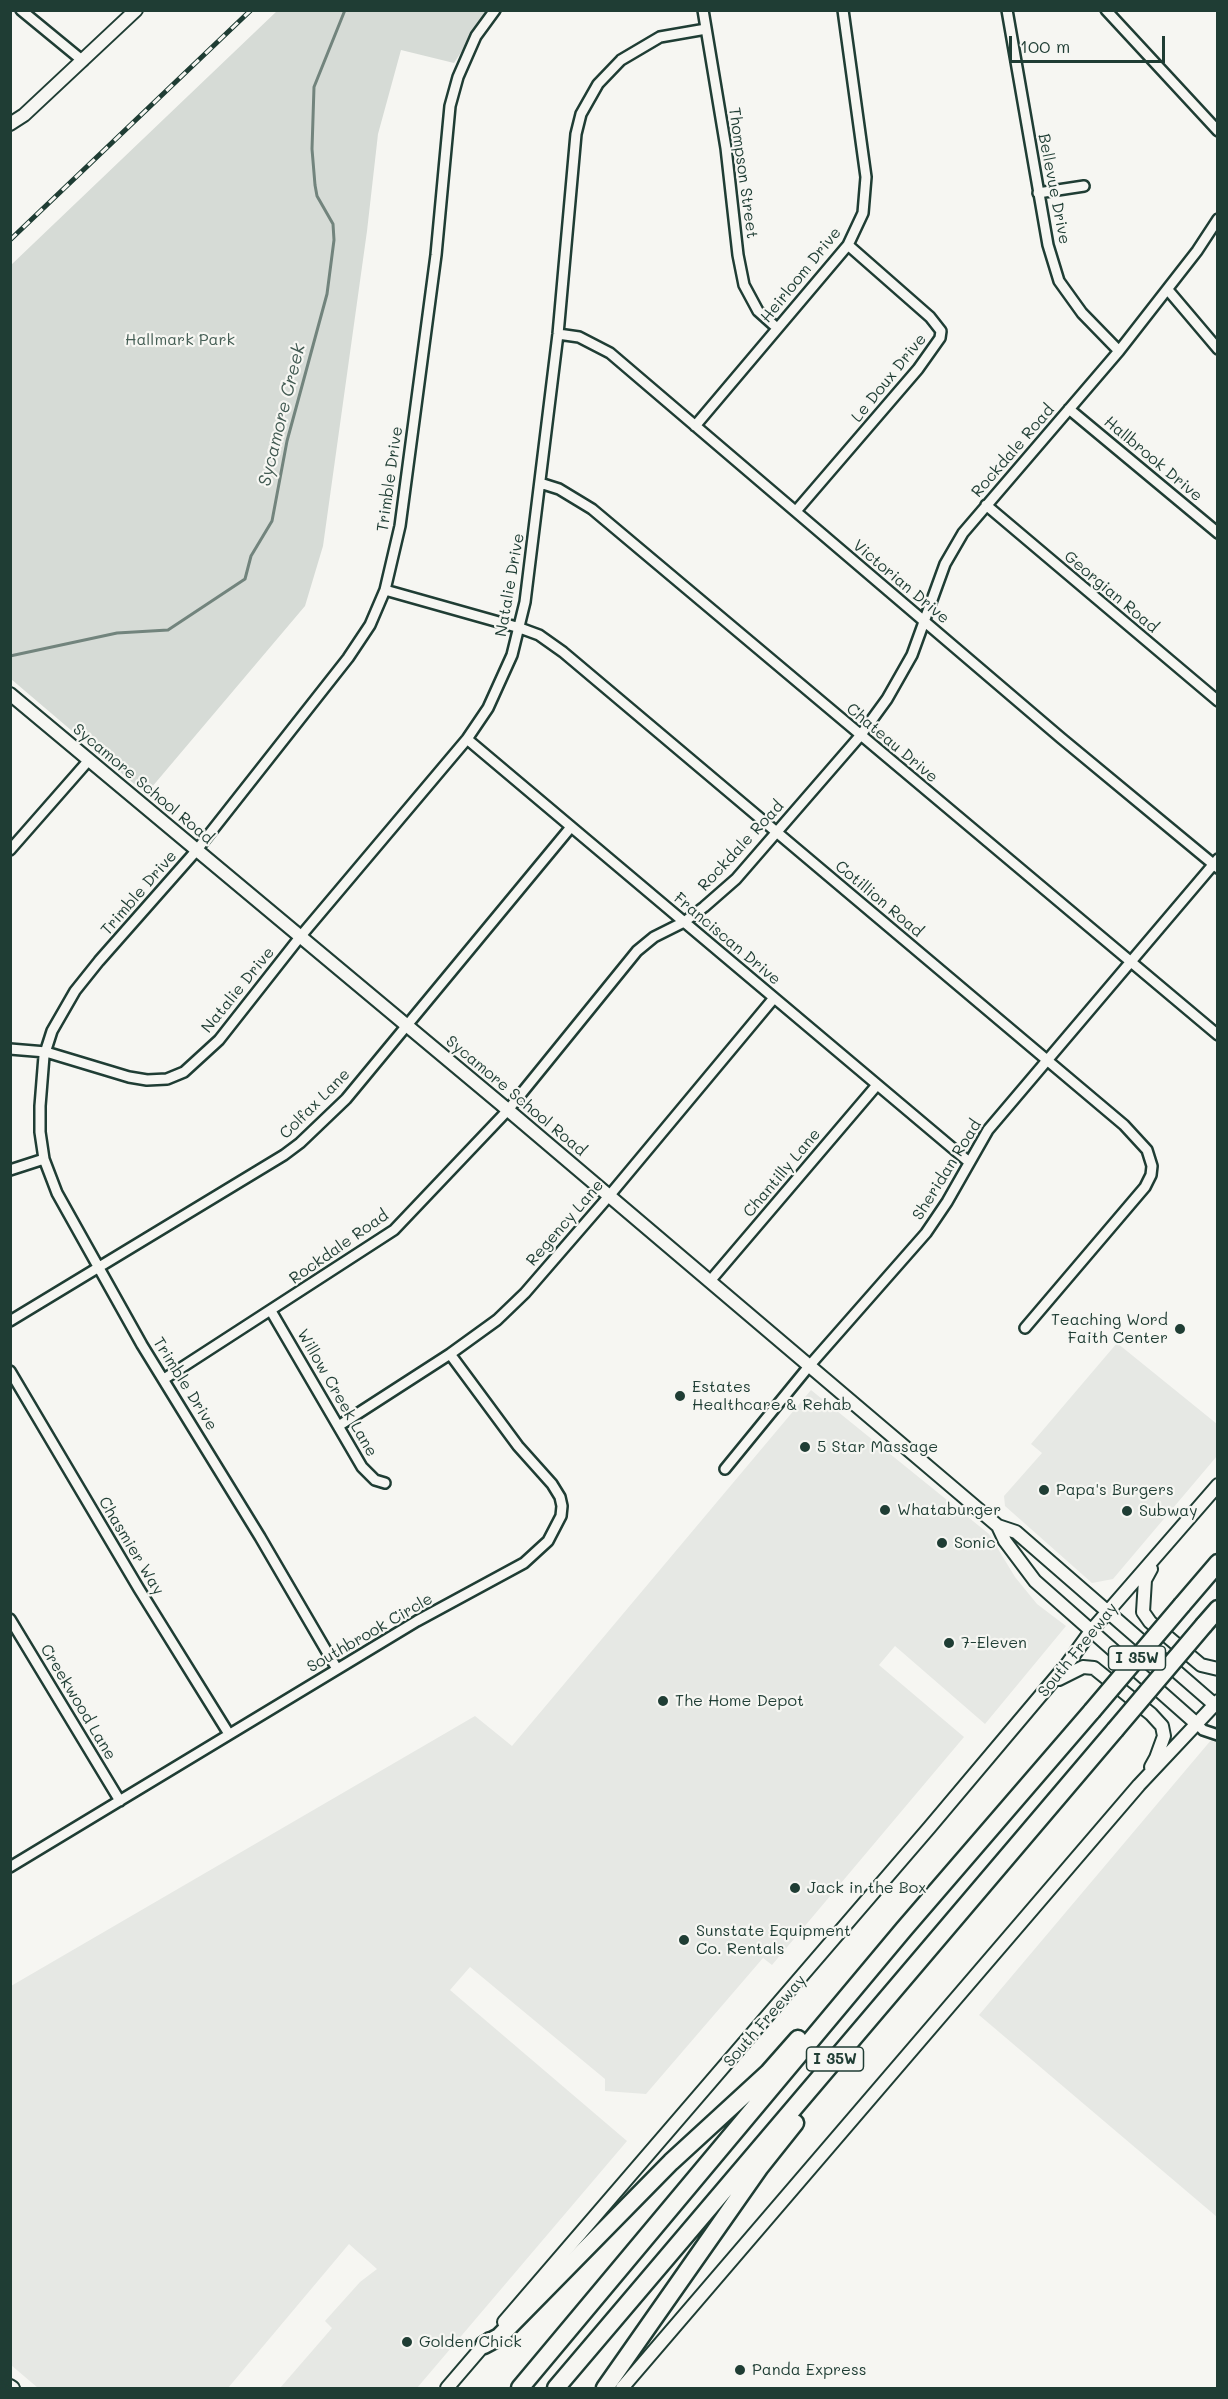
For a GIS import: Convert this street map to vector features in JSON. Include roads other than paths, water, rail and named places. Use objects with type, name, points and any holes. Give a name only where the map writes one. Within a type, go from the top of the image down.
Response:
[{"type":"highway","name":"I 35W","points":[[520,2388],[904,1929],[1218,1563]]},
{"type":"highway","name":"I 35W","points":[[556,2388],[1218,1609]]},
{"type":"highway","points":[[484,2345],[499,2337],[671,2162],[753,2088],[884,1940],[904,1929]]},
{"type":"highway","points":[[605,2388],[760,2167],[839,2067],[855,2036]]},
{"type":"main road","points":[[10,124],[24,115],[136,10]]},
{"type":"main road","name":"Sycamore School Road","points":[[12,695],[508,1110],[998,1526],[1016,1532],[1107,1613],[1217,1704]]},
{"type":"main road","name":"South Freeway","points":[[447,2388],[781,2002],[1052,1682],[1090,1631],[1218,1485]]},
{"type":"main road","name":"Sycamore School Road","points":[[998,1526],[1005,1541],[1035,1581],[1198,1725]]},
{"type":"main road","points":[[1157,1557],[1145,1580],[1143,1612],[1150,1622],[1201,1665],[1218,1669]]},
{"type":"main road","points":[[1052,1682],[1083,1667],[1094,1668],[1162,1726],[1164,1736],[1156,1758],[1138,1785]]},
{"type":"main road","points":[[622,2388],[1138,1785],[1217,1704]]},
{"type":"street","points":[[21,10],[83,61]]},
{"type":"street","name":"Trimble Drive","points":[[337,1669],[164,1379],[57,1193],[44,1159],[40,1132],[40,1106],[46,1052],[52,1031],[75,991],[196,851],[348,658],[370,625],[385,590],[400,526],[433,278],[450,106],[458,77],[476,36],[495,10]]},
{"type":"street","name":"Thompson Street","points":[[703,10],[726,148],[738,255],[744,285],[758,311],[777,328]]},
{"type":"street","name":"Heirloom Drive","points":[[695,426],[848,244],[863,213],[866,177],[843,10]]},
{"type":"street","name":"Bellevue Drive","points":[[1007,10],[1038,193],[1048,245],[1059,281],[1082,313],[1119,351]]},
{"type":"street","points":[[1106,10],[1218,131]]},
{"type":"street","name":"Natalie Drive","points":[[10,1048],[46,1052],[129,1077],[147,1080],[167,1079],[184,1072],[219,1040],[300,937],[467,739],[496,692],[512,655],[520,628],[558,334],[576,134],[587,100],[610,70],[645,44],[660,37],[706,29]]},
{"type":"street","points":[[1038,193],[1084,186]]},
{"type":"street","name":"Rockdale Road","points":[[164,1379],[394,1230],[508,1110],[637,951],[654,937],[684,922],[736,879],[860,736],[887,699],[912,655],[949,556],[963,533],[1119,351],[1168,290],[1218,219]]},
{"type":"street","name":"Le Doux Drive","points":[[796,512],[918,369],[940,338],[941,331],[930,317],[848,244]]},
{"type":"street","points":[[1168,290],[1218,349]]},
{"type":"street","name":"Victorian Drive","points":[[558,334],[579,337],[610,353],[926,622],[1216,864]]},
{"type":"street","name":"Hallbrook Drive","points":[[1069,409],[1218,533]]},
{"type":"street","name":"Chateau Drive","points":[[540,483],[560,489],[592,509],[1129,963],[1218,1035]]},
{"type":"street","name":"Georgian Road","points":[[986,506],[1218,701]]},
{"type":"street","name":"Cotillion Road","points":[[385,590],[520,628],[539,635],[563,652],[1124,1125],[1147,1150],[1151,1175],[1127,1210],[1025,1328]]},
{"type":"street","name":"Franciscan Drive","points":[[467,739],[969,1161]]},
{"type":"street","points":[[10,850],[88,760]]},
{"type":"street","name":"Colfax Lane","points":[[10,1321],[300,1143],[346,1099],[571,827]]},
{"type":"street","name":"Sheridan Road","points":[[725,1469],[810,1365],[926,1233],[947,1202],[987,1130],[1216,864]]},
{"type":"street","name":"Regency Lane","points":[[340,1425],[450,1354],[497,1320],[525,1293],[774,998]]},
{"type":"street","name":"Chantilly Lane","points":[[710,1281],[877,1085]]},
{"type":"street","points":[[10,1170],[44,1159]]},
{"type":"street","name":"Willow Creek Lane","points":[[271,1311],[340,1425],[362,1467],[375,1480],[385,1483]]},
{"type":"street","name":"Southbrook Circle","points":[[10,1867],[417,1621],[524,1563],[548,1540],[561,1516],[560,1497],[552,1484],[518,1446],[450,1354]]},
{"type":"street","name":"Chasmier Way","points":[[10,1371],[139,1589],[229,1734]]},
{"type":"street","name":"Creekwood Lane","points":[[10,1619],[120,1801]]},
{"type":"street","name":"Sycamore School Road","points":[[1198,1725],[1203,1730],[1218,1735]]},
{"type":"waterway","name":"Sycamore Creek","points":[[10,656],[117,633],[168,630],[245,579],[251,556],[272,521],[287,441],[327,294],[334,240],[333,224],[317,196],[315,185],[312,149],[314,87],[345,10]]},
{"type":"railway","points":[[10,240],[251,10]]},
{"type":"place","name":"Teaching Word Faith Center","points":[[1180,1329]]},
{"type":"place","name":"Estates Healthcare & Rehab","points":[[680,1396]]},
{"type":"place","name":"5 Star Massage","points":[[805,1447]]},
{"type":"place","name":"Papa's Burgers","points":[[1044,1490]]},
{"type":"place","name":"Whataburger","points":[[885,1510]]},
{"type":"place","name":"Subway","points":[[1127,1511]]},
{"type":"place","name":"Sonic","points":[[942,1543]]},
{"type":"place","name":"7-Eleven","points":[[949,1643]]},
{"type":"place","name":"The Home Depot","points":[[663,1701]]},
{"type":"place","name":"Jack in the Box","points":[[795,1888]]},
{"type":"place","name":"Sunstate Equipment Co. Rentals","points":[[684,1940]]},
{"type":"place","name":"Golden Chick","points":[[407,2342]]},
{"type":"place","name":"Panda Express","points":[[740,2370]]},
{"type":"park label","name":"Hallmark Park","points":[[180,340]]}]
